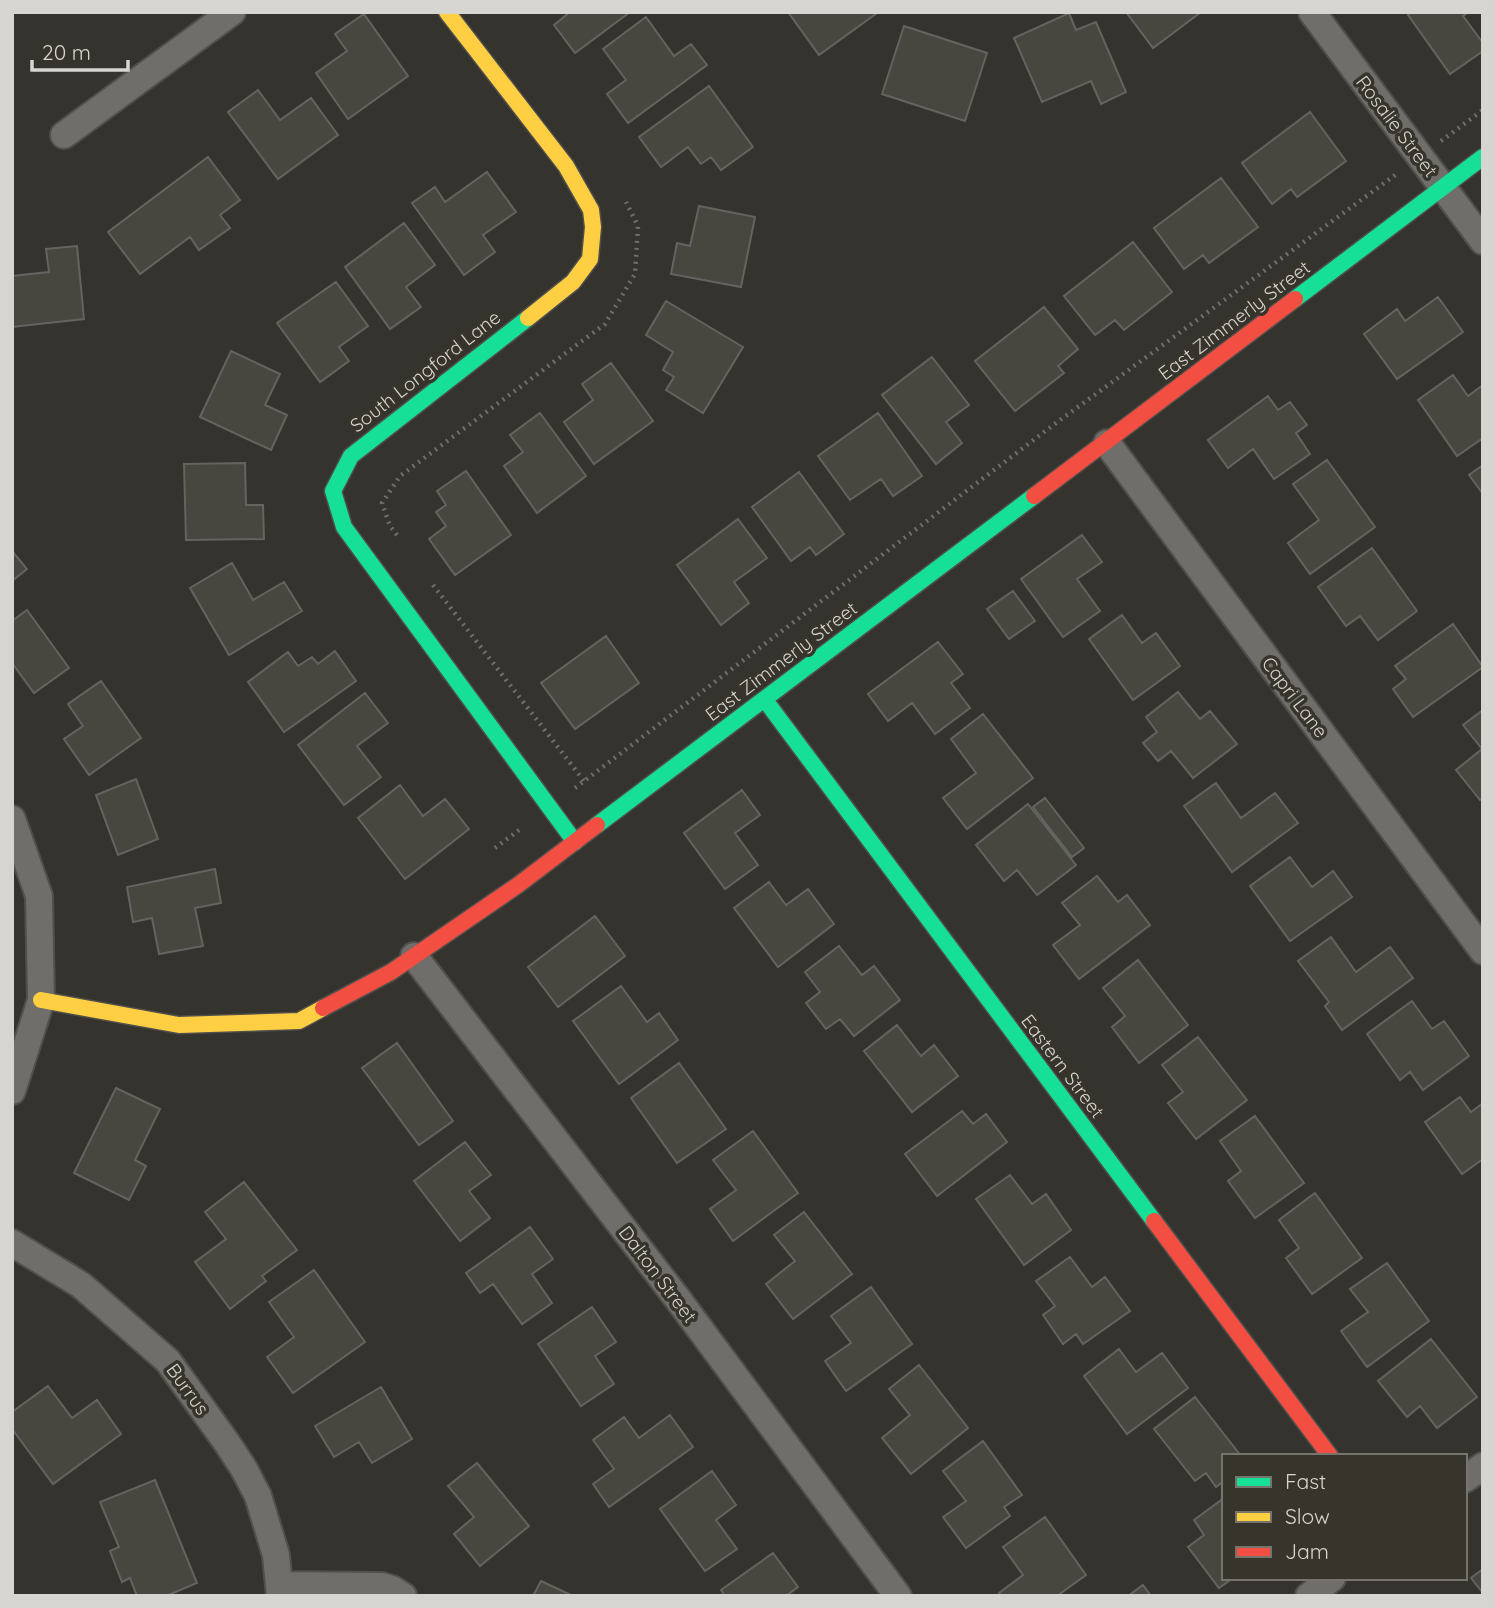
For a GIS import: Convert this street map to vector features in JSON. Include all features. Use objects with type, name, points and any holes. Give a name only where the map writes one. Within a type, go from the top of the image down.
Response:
[{"type":"street","points":[[64,135],[232,12]]},
{"type":"street","name":"South Longford Lane","points":[[447,12],[566,166],[591,210],[593,227],[590,259],[573,282],[351,456],[333,491],[344,527],[575,842]]},
{"type":"street","name":"Rosalie Street","points":[[1312,12],[1483,241]]},
{"type":"street","name":"East Zimmerly Street","points":[[41,1000],[178,1026],[299,1021],[391,972],[518,885],[1483,157]]},
{"type":"street","name":"Capri Lane","points":[[1107,443],[1483,951]]},
{"type":"street","name":"Eastern Street","points":[[765,700],[1329,1454]]},
{"type":"street","points":[[12,819],[39,896],[41,1000],[12,1091]]},
{"type":"street","name":"Dalton Street","points":[[414,956],[677,1298],[898,1596]]},
{"type":"street","name":"Burrus","points":[[12,1243],[81,1285],[168,1361],[227,1443],[258,1496],[276,1555],[280,1590]]},
{"type":"street","points":[[1467,1478],[1483,1466]]},
{"type":"street","points":[[1308,1596],[1329,1580]]},
{"type":"street","points":[[280,1590],[382,1586],[403,1596]]},
{"type":"path","points":[[495,848],[1052,426],[1483,110]]},
{"type":"path","points":[[398,537],[390,526],[382,503],[400,476],[605,324],[635,274],[638,226],[622,194]]},
{"type":"path","points":[[430,581],[584,781]]},
{"type":"building","points":[[570,12],[630,12],[575,53],[554,25]]},
{"type":"building","points":[[788,12],[877,12],[877,13],[819,55]]},
{"type":"building","points":[[1126,12],[1201,12],[1153,48]]},
{"type":"building","points":[[1412,12],[1469,12],[1463,16],[1483,43],[1483,51],[1450,74],[1408,15]]},
{"type":"building","points":[[1069,13],[1076,30],[1096,22],[1126,92],[1101,104],[1091,81],[1042,102],[1014,38]]},
{"type":"building","points":[[364,14],[408,76],[348,119],[316,73],[347,51],[335,34]]},
{"type":"building","points":[[646,17],[674,56],[691,44],[707,65],[628,123],[607,94],[626,80],[603,49]]},
{"type":"building","points":[[904,26],[987,53],[965,121],[882,94]]},
{"type":"building","points":[[709,86],[753,147],[721,170],[711,157],[701,164],[688,147],[661,167],[639,137]]},
{"type":"building","points":[[258,90],[280,120],[311,98],[338,135],[278,179],[228,112]]},
{"type":"building","points":[[1310,112],[1346,161],[1297,197],[1291,189],[1272,204],[1242,163]]},
{"type":"building","points":[[208,157],[240,200],[220,215],[230,228],[199,250],[190,237],[140,274],[108,232]]},
{"type":"building","points":[[487,172],[516,212],[483,235],[495,252],[464,275],[412,203],[435,187],[445,202]]},
{"type":"building","points":[[1221,178],[1258,227],[1209,263],[1203,255],[1184,269],[1154,228]]},
{"type":"building","points":[[699,206],[755,217],[741,287],[671,274],[677,243],[690,246]]},
{"type":"building","points":[[404,223],[435,265],[406,287],[421,307],[390,329],[345,267]]},
{"type":"building","points":[[1133,242],[1172,292],[1124,330],[1115,320],[1095,335],[1064,296]]},
{"type":"building","points":[[77,246],[84,319],[12,327],[12,276],[49,272],[46,249]]},
{"type":"building","points":[[336,282],[368,326],[339,347],[349,361],[320,382],[277,323]]},
{"type":"building","points":[[1438,297],[1463,332],[1397,379],[1364,334],[1397,309],[1405,321]]},
{"type":"building","points":[[666,301],[743,347],[703,413],[666,390],[674,377],[663,370],[673,352],[646,335]]},
{"type":"building","points":[[1044,307],[1078,349],[1058,366],[1064,373],[1015,411],[975,361]]},
{"type":"building","points":[[231,351],[280,374],[265,405],[287,415],[271,450],[200,417]]},
{"type":"building","points":[[932,357],[969,405],[946,422],[962,443],[936,464],[882,395]]},
{"type":"building","points":[[611,363],[653,421],[594,464],[564,422],[593,400],[582,384]]},
{"type":"building","points":[[1453,375],[1468,396],[1483,385],[1483,438],[1457,456],[1418,400]]},
{"type":"building","points":[[1268,396],[1278,410],[1290,402],[1307,425],[1296,433],[1310,454],[1274,479],[1253,449],[1228,468],[1208,440]]},
{"type":"building","points":[[540,413],[586,476],[537,513],[504,466],[523,452],[510,435]]},
{"type":"building","points":[[878,413],[922,476],[893,496],[881,479],[850,500],[818,456]]},
{"type":"building","points":[[1327,460],[1375,527],[1310,574],[1288,543],[1319,520],[1293,484]]},
{"type":"building","points":[[245,463],[246,505],[263,505],[264,539],[186,540],[184,464]]},
{"type":"building","points":[[1483,465],[1483,494],[1469,475]]},
{"type":"building","points":[[466,471],[511,535],[455,575],[429,539],[446,526],[436,512],[446,505],[437,491]]},
{"type":"building","points":[[799,472],[844,534],[816,555],[810,547],[791,561],[752,507]]},
{"type":"building","points":[[738,519],[767,558],[734,582],[749,603],[721,625],[677,565]]},
{"type":"building","points":[[1082,535],[1102,562],[1077,579],[1100,611],[1063,637],[1021,579]]},
{"type":"building","points":[[1372,548],[1417,611],[1378,640],[1360,616],[1346,626],[1318,587]]},
{"type":"building","points":[[12,551],[27,569],[12,581]]},
{"type":"building","points":[[232,563],[253,600],[284,582],[302,611],[229,655],[190,588]]},
{"type":"building","points":[[1013,591],[1035,621],[1009,639],[987,609]]},
{"type":"building","points":[[27,610],[69,668],[34,693],[12,663],[12,621]]},
{"type":"building","points":[[1122,615],[1142,643],[1156,633],[1180,666],[1133,700],[1089,639]]},
{"type":"building","points":[[1453,624],[1483,667],[1413,717],[1393,689],[1406,679],[1395,666]]},
{"type":"building","points":[[606,636],[639,683],[575,729],[541,683]]},
{"type":"building","points":[[938,642],[963,674],[951,683],[970,708],[935,734],[912,703],[888,721],[868,694]]},
{"type":"building","points":[[335,651],[356,681],[284,732],[248,682],[288,652],[298,666],[312,657],[318,664]]},
{"type":"building","points":[[101,681],[141,738],[89,775],[64,739],[83,726],[68,704]]},
{"type":"building","points":[[1178,692],[1200,719],[1210,711],[1237,744],[1193,778],[1171,751],[1158,761],[1143,743],[1157,732],[1146,717]]},
{"type":"building","points":[[365,693],[388,723],[357,746],[381,777],[344,805],[298,745]]},
{"type":"building","points":[[1483,710],[1483,798],[1480,800],[1456,770],[1482,749],[1463,725]]},
{"type":"building","points":[[983,714],[1033,778],[967,829],[943,798],[976,773],[951,739]]},
{"type":"building","points":[[136,779],[158,839],[118,855],[96,795]]},
{"type":"building","points":[[1216,783],[1241,818],[1275,793],[1298,823],[1232,872],[1184,806]]},
{"type":"building","points":[[400,785],[423,816],[445,799],[469,829],[405,879],[358,818]]},
{"type":"building","points":[[742,790],[760,815],[735,833],[758,865],[725,889],[684,833]]},
{"type":"building","points":[[1045,798],[1084,848],[1072,857],[1033,807]]},
{"type":"building","points":[[1028,804],[1076,865],[1037,895],[1017,870],[1004,881],[976,845]]},
{"type":"building","points":[[1290,857],[1312,887],[1333,871],[1352,897],[1290,941],[1250,886]]},
{"type":"building","points":[[215,869],[221,903],[195,908],[203,946],[159,954],[152,918],[133,922],[127,887]]},
{"type":"building","points":[[1097,876],[1118,902],[1127,895],[1150,925],[1079,979],[1053,945],[1080,925],[1062,903]]},
{"type":"building","points":[[769,882],[786,905],[808,889],[834,924],[778,967],[734,908]]},
{"type":"building","points":[[595,916],[625,956],[558,1007],[528,967]]},
{"type":"building","points":[[1331,937],[1356,972],[1390,947],[1413,978],[1342,1030],[1325,1006],[1329,1002],[1298,961]]},
{"type":"building","points":[[839,946],[862,975],[874,966],[900,1000],[854,1036],[840,1019],[826,1029],[806,1003],[820,992],[805,972]]},
{"type":"building","points":[[1138,960],[1188,1025],[1139,1063],[1112,1027],[1125,1016],[1103,988]]},
{"type":"building","points":[[621,986],[647,1022],[659,1013],[678,1040],[619,1084],[573,1021]]},
{"type":"building","points":[[1412,1001],[1432,1029],[1444,1021],[1469,1056],[1423,1090],[1410,1072],[1400,1080],[1367,1034]]},
{"type":"building","points":[[897,1025],[921,1056],[934,1045],[958,1076],[912,1112],[864,1051]]},
{"type":"building","points":[[1198,1037],[1247,1100],[1196,1139],[1168,1103],[1183,1092],[1162,1065]]},
{"type":"building","points":[[397,1043],[453,1121],[419,1145],[362,1068]]},
{"type":"building","points":[[679,1063],[726,1129],[677,1163],[631,1098]]},
{"type":"building","points":[[116,1088],[160,1109],[135,1160],[146,1166],[129,1200],[74,1173]]},
{"type":"building","points":[[1460,1097],[1471,1112],[1483,1103],[1483,1159],[1462,1174],[1425,1122]]},
{"type":"building","points":[[962,1111],[973,1124],[986,1114],[1007,1142],[937,1196],[905,1154]]},
{"type":"building","points":[[1255,1116],[1304,1183],[1255,1218],[1228,1181],[1241,1171],[1220,1141]]},
{"type":"building","points":[[753,1131],[798,1193],[733,1241],[710,1209],[736,1190],[713,1160]]},
{"type":"building","points":[[465,1142],[491,1175],[469,1191],[490,1218],[460,1241],[414,1181]]},
{"type":"building","points":[[1010,1175],[1032,1204],[1046,1194],[1071,1230],[1024,1265],[976,1199]]},
{"type":"building","points":[[244,1182],[297,1250],[262,1276],[266,1281],[230,1309],[195,1262],[226,1239],[205,1212]]},
{"type":"building","points":[[1315,1193],[1362,1258],[1312,1294],[1286,1258],[1299,1248],[1279,1220]]},
{"type":"building","points":[[804,1212],[852,1274],[793,1319],[766,1284],[795,1261],[774,1235]]},
{"type":"building","points":[[530,1227],[553,1259],[532,1274],[552,1303],[522,1324],[493,1284],[480,1293],[466,1273]]},
{"type":"building","points":[[1070,1257],[1092,1287],[1105,1277],[1130,1311],[1083,1344],[1076,1334],[1063,1344],[1043,1315],[1055,1306],[1036,1281]]},
{"type":"building","points":[[1387,1263],[1429,1321],[1367,1367],[1341,1331],[1368,1312],[1350,1289]]},
{"type":"building","points":[[314,1270],[365,1342],[293,1393],[267,1357],[294,1337],[269,1302]]},
{"type":"building","points":[[871,1287],[912,1344],[846,1391],[825,1361],[851,1343],[831,1316]]},
{"type":"building","points":[[592,1307],[616,1342],[595,1356],[614,1384],[581,1406],[538,1344]]},
{"type":"building","points":[[1431,1339],[1477,1397],[1437,1428],[1420,1406],[1407,1417],[1378,1381]]},
{"type":"building","points":[[1119,1349],[1136,1372],[1162,1353],[1188,1388],[1127,1434],[1084,1376]]},
{"type":"building","points":[[919,1365],[968,1428],[911,1474],[882,1438],[910,1415],[889,1389]]},
{"type":"building","points":[[48,1386],[72,1418],[97,1400],[121,1434],[53,1484],[12,1429],[12,1412]]},
{"type":"building","points":[[381,1387],[412,1439],[372,1463],[359,1442],[334,1457],[315,1426]]},
{"type":"building","points":[[1195,1397],[1239,1454],[1222,1454],[1222,1482],[1216,1487],[1206,1473],[1195,1481],[1154,1429]]},
{"type":"building","points":[[670,1415],[693,1447],[609,1507],[593,1484],[614,1469],[593,1440],[624,1417],[639,1438]]},
{"type":"building","points":[[983,1441],[1022,1495],[1004,1507],[1010,1516],[966,1548],[943,1517],[966,1501],[943,1471]]},
{"type":"building","points":[[477,1463],[529,1526],[480,1566],[454,1534],[474,1517],[448,1486]]},
{"type":"building","points":[[712,1471],[736,1505],[716,1520],[737,1549],[705,1571],[660,1509]]},
{"type":"building","points":[[155,1480],[197,1583],[166,1596],[137,1596],[130,1578],[122,1582],[110,1551],[119,1547],[100,1502]]},
{"type":"building","points":[[1222,1499],[1222,1580],[1230,1580],[1219,1588],[1188,1547],[1204,1535],[1194,1520]]},
{"type":"building","points":[[1045,1517],[1086,1575],[1057,1596],[1001,1596],[999,1593],[1023,1575],[1003,1547]]},
{"type":"building","points":[[773,1553],[798,1587],[786,1596],[725,1596],[721,1590]]},
{"type":"building","points":[[1483,1569],[1483,1593],[1471,1578]]},
{"type":"building","points":[[541,1581],[573,1596],[533,1596]]},
{"type":"building","points":[[1143,1585],[1151,1596],[1128,1596]]},
{"type":"traffic: fast","points":[[1295,299],[1483,157]]},
{"type":"traffic: fast","points":[[528,318],[351,456],[333,491],[344,527],[575,842]]},
{"type":"traffic: fast","points":[[597,825],[1034,496]]},
{"type":"traffic: fast","points":[[765,700],[1154,1221]]},
{"type":"traffic: slow","points":[[447,12],[566,166],[591,210],[593,227],[590,259],[573,282],[528,318]]},
{"type":"traffic: slow","points":[[41,1000],[179,1025],[299,1021],[323,1008]]},
{"type":"traffic: jam","points":[[1034,496],[1295,299]]},
{"type":"traffic: jam","points":[[323,1008],[391,972],[518,885],[597,825]]},
{"type":"traffic: jam","points":[[1154,1221],[1329,1454]]}]
